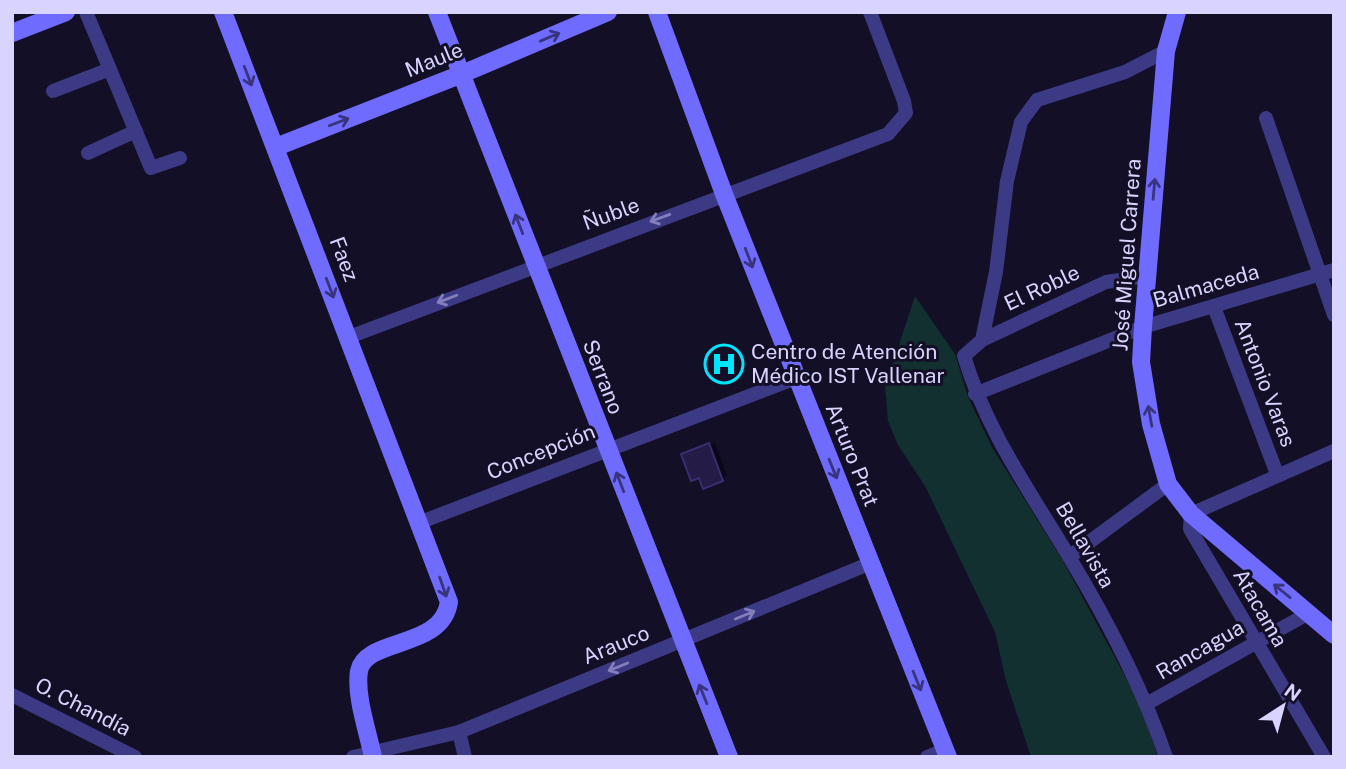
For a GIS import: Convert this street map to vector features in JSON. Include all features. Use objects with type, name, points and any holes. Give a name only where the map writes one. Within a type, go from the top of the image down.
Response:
[{"type":"main road","points":[[12,33],[66,12]]},
{"type":"main road","name":"Faez","points":[[223,12],[421,522],[449,602],[447,613],[427,633],[370,656],[361,666],[359,685],[373,755]]},
{"type":"main road","name":"Serrano","points":[[437,12],[729,757]]},
{"type":"main road","name":"Maule","points":[[276,147],[462,74],[608,12]]},
{"type":"main road","name":"Arturo Prat","points":[[657,12],[724,194],[946,753]]},
{"type":"main road","name":"José Miguel Carrera","points":[[1177,12],[1166,51],[1146,276],[1141,362],[1151,424],[1168,484],[1191,514],[1334,635]]},
{"type":"street","points":[[86,12],[151,168],[180,158]]},
{"type":"street","name":"Ñuble","points":[[349,337],[888,134],[905,113],[904,101],[870,12]]},
{"type":"street","points":[[982,340],[996,272],[1007,181],[1021,122],[1037,100],[1125,72],[1166,51]]},
{"type":"street","points":[[53,92],[110,69]]},
{"type":"street","points":[[1266,118],[1327,272],[1334,315]]},
{"type":"street","points":[[88,153],[136,131]]},
{"type":"street","name":"Balmaceda","points":[[975,394],[1143,327],[1327,272]]},
{"type":"street","name":"El Roble","points":[[964,356],[982,340],[1106,282],[1146,276]]},
{"type":"street","name":"Antonio Varas","points":[[1214,307],[1277,474]]},
{"type":"street","name":"Bellavista","points":[[964,356],[975,394],[1000,445],[1069,557],[1148,703],[1166,757]]},
{"type":"street","name":"Concepción","points":[[421,522],[607,448],[796,378]]},
{"type":"street","points":[[1191,514],[1277,474],[1334,452]]},
{"type":"street","points":[[1069,557],[1168,484]]},
{"type":"street","name":"Atacama","points":[[1191,514],[1190,529],[1324,757]]},
{"type":"street","name":"Arauco","points":[[373,755],[459,732],[871,563]]},
{"type":"street","name":"Rancagua","points":[[1148,703],[1309,613]]},
{"type":"street","name":"O. Chandía","points":[[12,695],[135,757]]},
{"type":"street","points":[[459,732],[465,757]]},
{"type":"street","points":[[927,757],[946,753]]},
{"type":"street","points":[[353,757],[373,755]]},
{"type":"green space","points":[[915,296],[955,354],[968,397],[993,449],[1063,561],[1141,706],[1158,757],[1031,757],[1006,681],[995,632],[925,486],[898,445],[888,421],[885,387]]},
{"type":"building","points":[[709,443],[723,481],[703,489],[699,478],[691,481],[681,454]]},
{"type":"place","name":"Centro de Atención Médico IST Vallenar","points":[[724,364]]}]
